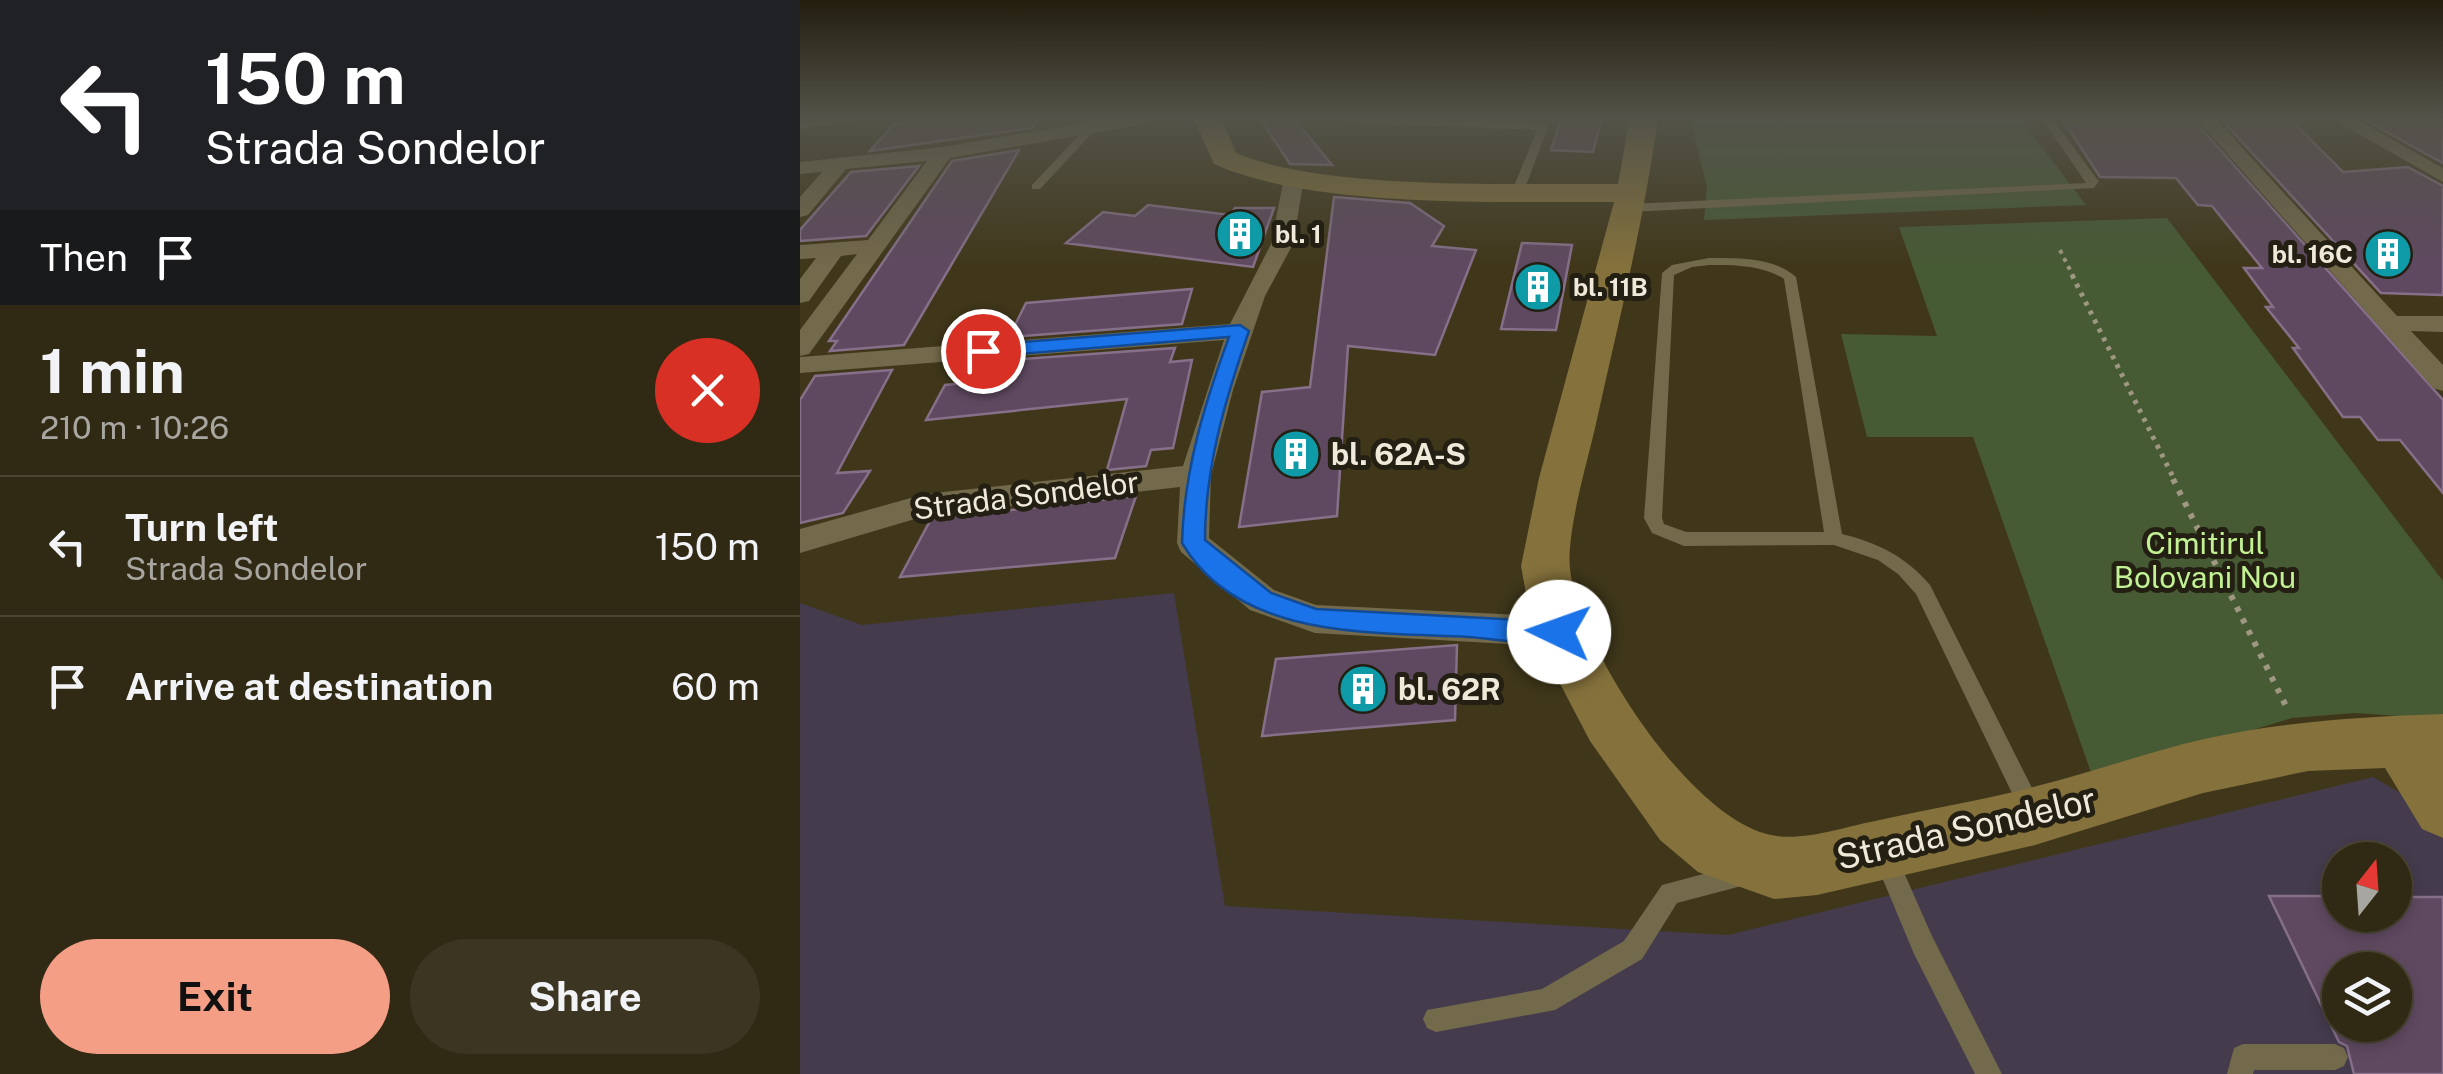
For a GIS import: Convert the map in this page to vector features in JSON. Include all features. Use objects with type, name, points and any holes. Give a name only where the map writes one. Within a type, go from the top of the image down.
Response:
[{"type":"street","points":[[800,210],[836,167]]},
{"type":"street","points":[[800,348],[933,167]]},
{"type":"street","points":[[1246,167],[1294,178],[1631,201]]},
{"type":"street","name":"Strada Sondelor","points":[[1636,167],[1560,478],[1545,566],[1559,632],[1610,723],[1682,819],[1720,850],[1774,868],[1883,851],[2035,816],[2203,766],[2308,745],[2421,739],[2443,809]]},
{"type":"street","points":[[2249,167],[2443,382]]},
{"type":"street","points":[[1294,178],[1282,244],[1240,331],[1196,475],[1193,543],[1262,600],[1315,619],[1559,632]]},
{"type":"street","points":[[800,252],[874,246]]},
{"type":"street","points":[[800,296],[834,250]]},
{"type":"street","points":[[2389,323],[2443,324]]},
{"type":"street","points":[[800,366],[1240,331]]},
{"type":"street","name":"Strada Sondelor","points":[[800,541],[925,505],[1196,475]]},
{"type":"lane","points":[[1036,187],[1053,167]]},
{"type":"lane","points":[[1518,191],[1527,167]]},
{"type":"lane","points":[[1631,201],[2090,186],[2093,181],[2083,167]]},
{"type":"lane","points":[[1834,538],[1790,277],[1767,266],[1690,262],[1676,266],[1668,274],[1653,518],[1658,528],[1684,539],[1834,538],[1879,550],[1905,566],[1923,590],[2035,816]]},
{"type":"lane","points":[[1883,851],[1923,945],[1989,1074]]},
{"type":"lane","points":[[1436,1019],[1546,1001],[1633,950],[1670,893],[1774,868]]},
{"type":"lane","points":[[2240,1074],[2243,1057],[2335,1058]]},
{"type":"path","points":[[2060,250],[2308,745]]},
{"type":"shaded area","points":[[1174,593],[1225,906],[1728,935],[2373,777],[2428,809],[2443,833],[2443,1074],[800,1074],[800,603],[862,625]]},
{"type":"green space","points":[[1702,167],[2057,167],[2086,205],[1704,220],[1707,187]]},
{"type":"green space","name":"Cimitirul Bolovani Nou","points":[[2167,218],[2443,581],[2443,719],[2355,713],[2292,718],[2093,778],[1973,437],[1867,437],[1841,334],[1937,336],[1899,227]]},
{"type":"building","points":[[918,167],[866,236],[800,241],[800,230],[851,172]]},
{"type":"building","points":[[948,167],[1009,167],[904,345],[830,351],[837,341],[829,341]]},
{"type":"building","points":[[2094,167],[2236,167],[2443,400],[2443,493],[2400,440],[2378,440],[2360,417],[2343,417],[2293,348],[2299,348],[2266,307],[2273,307],[2244,268],[2262,268],[2212,206],[2198,205],[2176,178],[2100,177]]},
{"type":"building","points":[[2265,167],[2338,167],[2343,172],[2408,167],[2443,186],[2443,295],[2381,293]]},
{"type":"building","points":[[1334,197],[1410,203],[1444,226],[1432,246],[1476,250],[1435,355],[1348,346],[1337,516],[1239,527],[1262,392],[1310,387]]},
{"type":"building","points":[[1148,205],[1230,215],[1235,208],[1274,208],[1253,267],[1066,243],[1103,212],[1135,216]]},
{"type":"building","name":"bl. 11B","points":[[1522,243],[1572,245],[1556,330],[1501,329]]},
{"type":"building","points":[[1192,289],[1182,324],[1009,337],[1026,303]]},
{"type":"building","points":[[1175,348],[1170,362],[1192,360],[1173,448],[1151,450],[1146,466],[1107,470],[1127,399],[926,420],[945,385],[987,381],[997,361]]},
{"type":"building","points":[[892,370],[837,473],[870,471],[843,513],[800,523],[800,400],[815,376]]},
{"type":"building","points":[[1136,496],[1115,558],[900,577],[931,519]]},
{"type":"building","name":"bl. 62R","points":[[1457,645],[1455,720],[1262,736],[1276,659]]},
{"type":"building","points":[[2269,896],[2322,896],[2322,932],[2412,932],[2412,897],[2443,897],[2443,1074],[2354,1074],[2347,1046],[2339,1042],[2412,1042],[2412,952],[2322,952],[2322,1007]]},
{"type":"place","name":"bl. 1","points":[[1240,234]]},
{"type":"place","name":"bl. 16C","points":[[2388,254]]},
{"type":"place","name":"bl. 11B","points":[[1538,287]]},
{"type":"place","name":"bl. 62A-S","points":[[1296,454]]},
{"type":"place","name":"bl. 62R","points":[[1363,689]]},
{"type":"route","points":[[983,351],[1240,331],[1219,390],[1194,488],[1193,543],[1222,571],[1262,600],[1315,619],[1559,632]]}]
